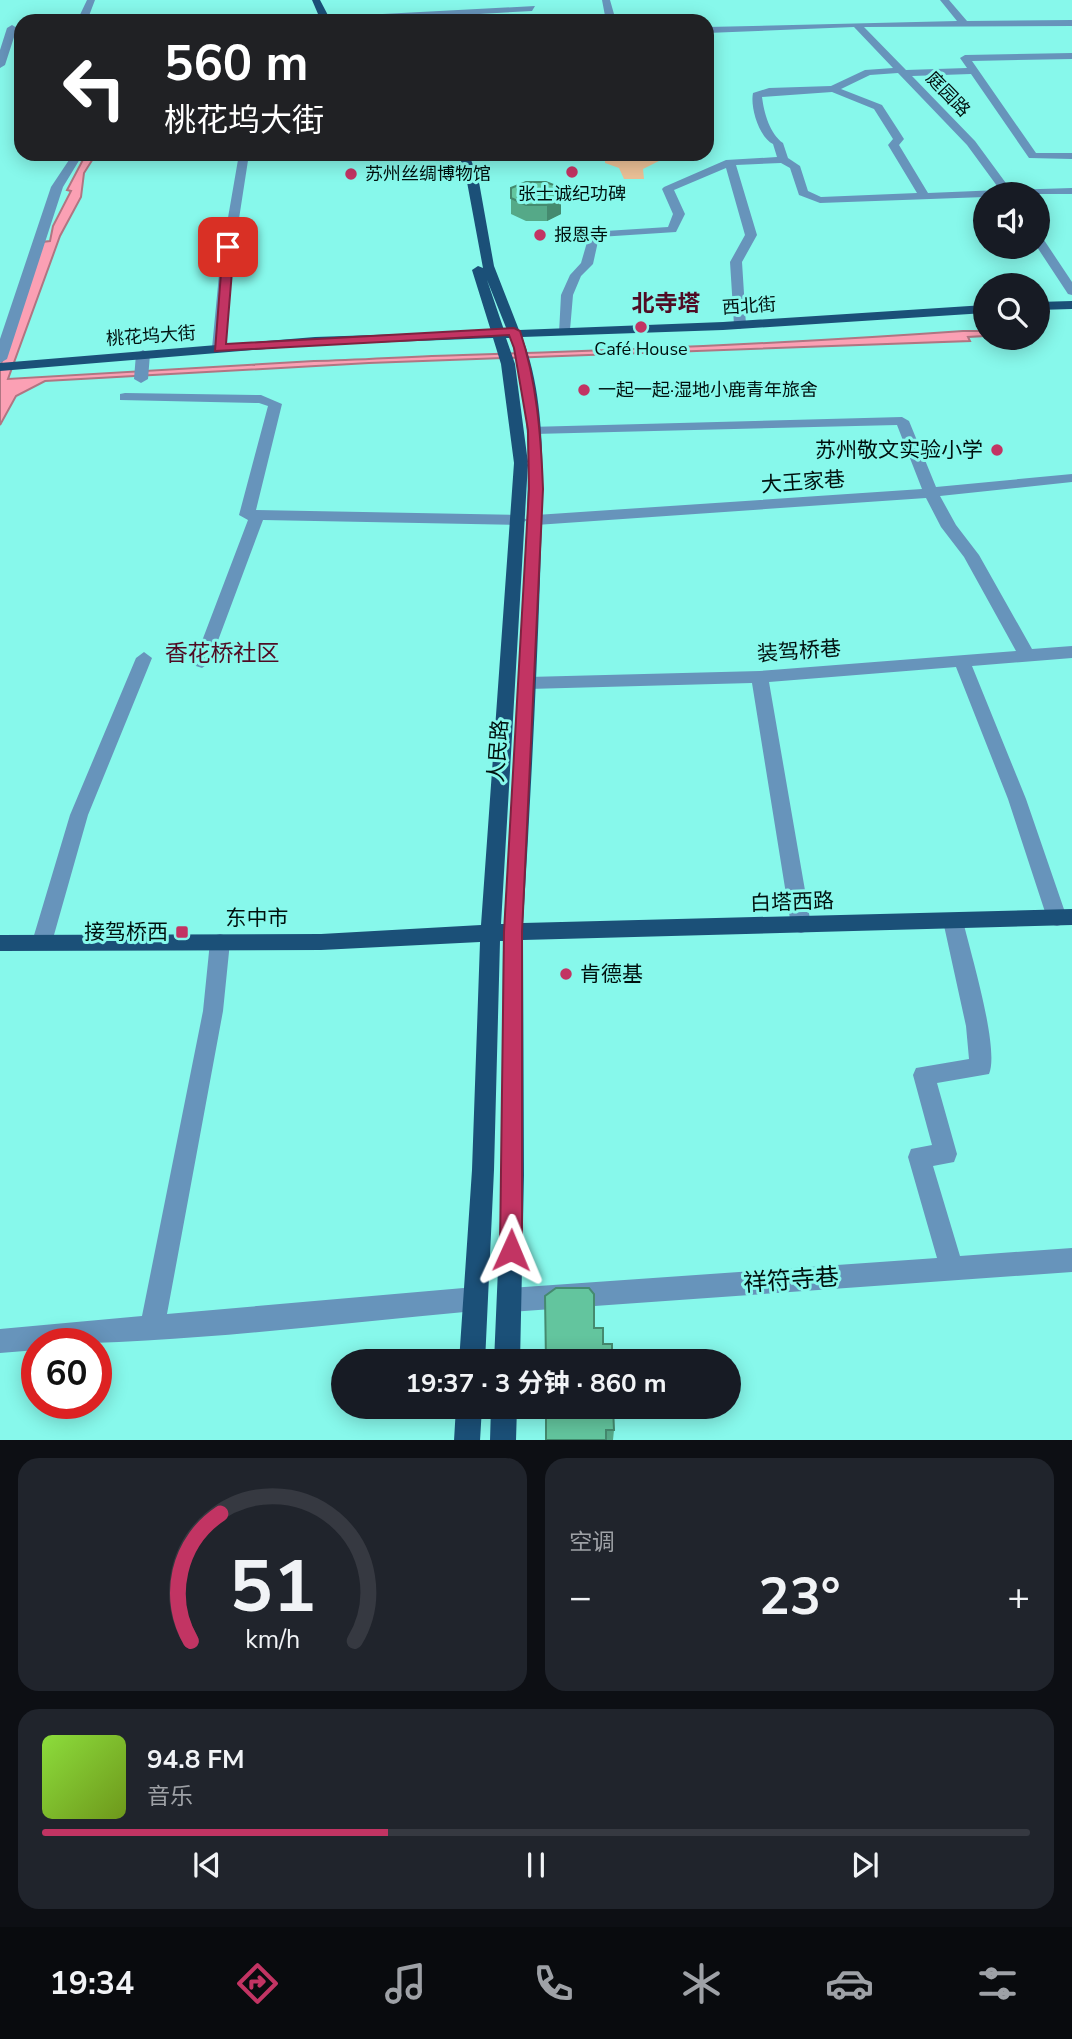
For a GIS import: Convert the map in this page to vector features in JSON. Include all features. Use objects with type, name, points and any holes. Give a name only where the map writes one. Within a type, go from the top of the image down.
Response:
[{"type":"main road","name":"人民路","points":[[456,161],[463,181],[479,277],[498,332],[514,356],[534,430],[491,934],[473,1349]]},
{"type":"main road","name":"人民路","points":[[466,161],[473,181],[491,276],[514,331],[527,520],[528,683],[513,932],[508,1349]]},
{"type":"main road","points":[[1050,306],[1072,305]]},
{"type":"main road","name":"西北街","points":[[514,331],[740,325],[973,310]]},
{"type":"main road","name":"桃花坞大街","points":[[7,366],[219,348],[514,331]]},
{"type":"main road","name":"白塔西路","points":[[513,932],[1065,918]]},
{"type":"main road","name":"东中市","points":[[0,943],[365,941],[513,932]]},
{"type":"main road","points":[[467,1440],[468,1419]]},
{"type":"main road","points":[[503,1440],[504,1419]]},
{"type":"street","points":[[944,0],[965,24]]},
{"type":"street","points":[[437,14],[532,8]]},
{"type":"street","points":[[0,24],[14,23],[0,65]]},
{"type":"street","points":[[714,30],[856,24],[1072,23]]},
{"type":"street","name":"庭园路","points":[[856,24],[971,143],[999,182]]},
{"type":"street","points":[[1072,56],[965,58],[1033,156],[1072,156]]},
{"type":"street","points":[[783,160],[759,113],[757,95],[769,91],[833,89],[868,72],[975,71]]},
{"type":"street","points":[[833,89],[881,110],[899,139],[893,145],[924,195]]},
{"type":"street","points":[[564,330],[567,295],[576,275],[587,264],[594,234],[672,230],[679,214],[668,189],[730,162],[783,160],[795,166],[803,193],[813,198],[973,194]]},
{"type":"street","points":[[0,359],[57,187],[74,161]]},
{"type":"street","points":[[219,348],[226,264],[243,161]]},
{"type":"street","points":[[730,162],[751,235],[736,262],[740,325]]},
{"type":"street","points":[[1050,192],[1072,191]]},
{"type":"street","points":[[1050,258],[1072,292]]},
{"type":"street","points":[[142,374],[143,354]]},
{"type":"street","points":[[125,397],[261,399],[275,404],[247,515],[257,515],[202,662]]},
{"type":"street","points":[[534,430],[902,421],[931,493],[949,527],[971,555],[1027,656]]},
{"type":"street","name":"大王家巷","points":[[257,515],[527,520],[931,493],[1020,480],[1072,478]]},
{"type":"street","name":"装驾桥巷","points":[[528,683],[760,677],[1072,652]]},
{"type":"street","points":[[42,942],[79,815],[144,658]]},
{"type":"street","points":[[962,661],[1065,918]]},
{"type":"street","points":[[760,677],[802,925]]},
{"type":"street","points":[[952,1269],[919,1157],[946,1154],[924,1075],[981,1067],[977,1026],[953,921]]},
{"type":"street","points":[[152,1328],[214,1012],[220,942]]},
{"type":"street","name":"祥符寺巷","points":[[510,1300],[1072,1260]]},
{"type":"street","points":[[0,1341],[475,1299]]},
{"type":"shaded area","points":[[82,161],[92,161],[84,173],[81,197],[60,236],[8,379],[314,361],[713,346],[963,331],[973,331],[973,337],[968,337],[970,341],[369,363],[45,381],[16,396],[0,425],[0,367],[42,242],[50,241],[53,226],[71,191],[67,190]]},
{"type":"shaded area","points":[[659,161],[643,169],[644,179],[624,179],[619,168],[605,163]]},
{"type":"building","points":[[526,182],[546,182],[561,188],[561,198],[547,205],[526,205],[511,198],[511,188]]},
{"type":"building","points":[[556,1288],[589,1288],[594,1294],[594,1328],[603,1328],[603,1344],[612,1344],[612,1349],[546,1349],[545,1296]]},
{"type":"building","points":[[546,1419],[614,1419],[614,1430],[606,1430],[606,1440],[546,1440]]},
{"type":"place","name":"张士诚纪功碑","points":[[572,172]]},
{"type":"place","name":"苏州丝绸博物馆","points":[[351,174]]},
{"type":"place","name":"报恩寺","points":[[540,235]]},
{"type":"place","name":"Café House","points":[[641,327]]},
{"type":"place","name":"一起一起·湿地小鹿青年旅舍","points":[[584,390]]},
{"type":"place","name":"苏州敬文实验小学","points":[[997,450]]},
{"type":"place","name":"接驾桥西","points":[[182,932]]},
{"type":"place","name":"肯德基","points":[[566,974]]},
{"type":"district","name":"北寺塔","points":[[666,303]]},
{"type":"district","name":"香花桥社区","points":[[222,653]]},
{"type":"route","points":[[228,247],[219,348],[514,331],[520,348],[534,430],[536,520],[513,932],[511,1250]]}]
